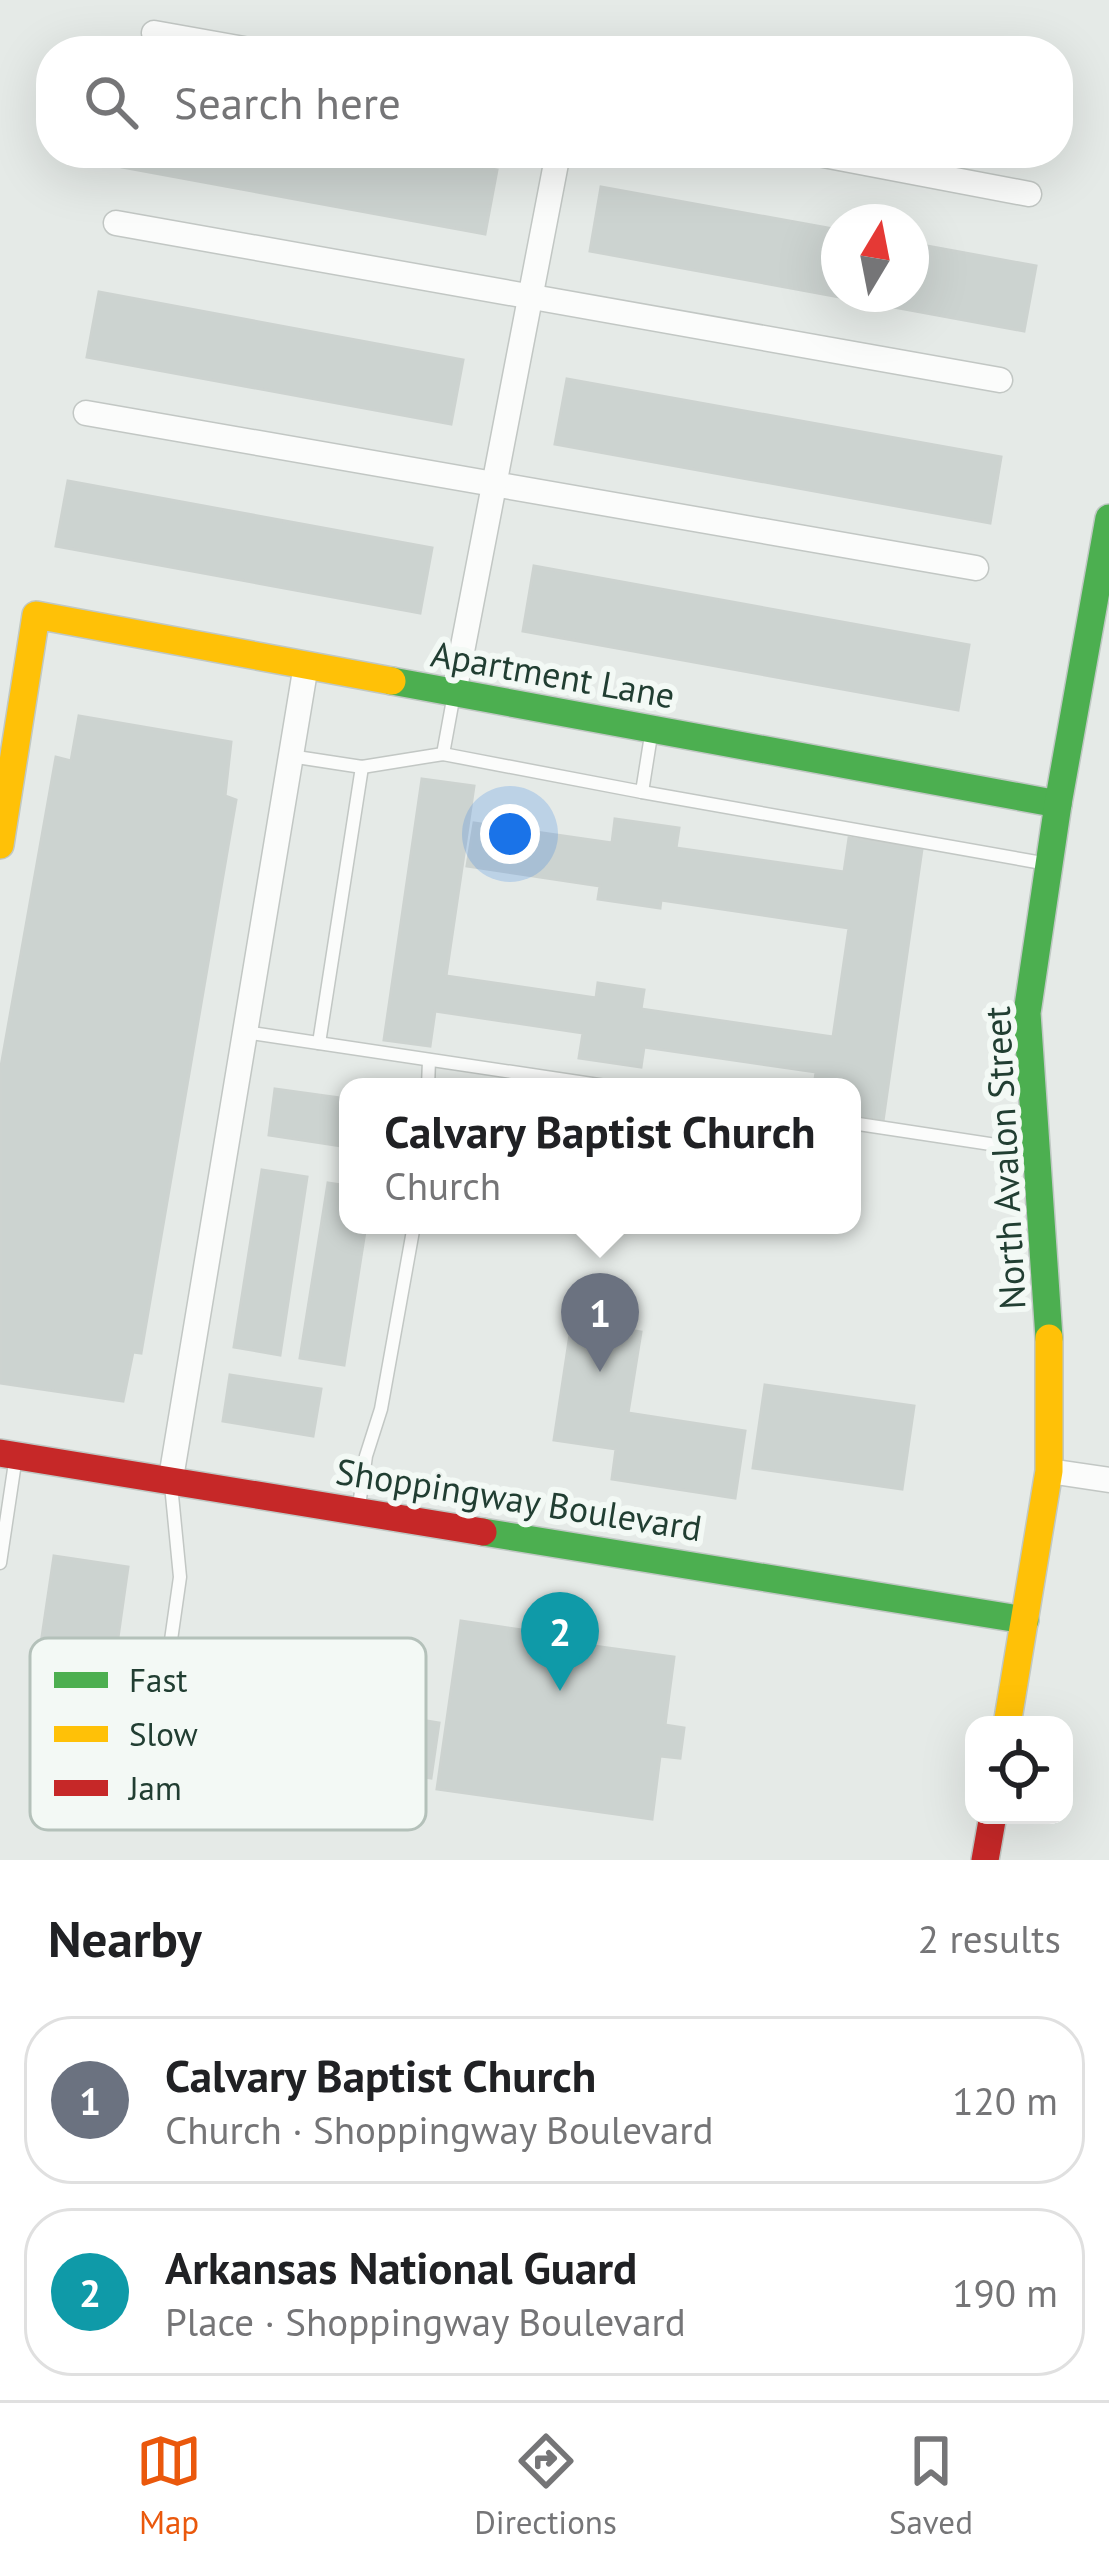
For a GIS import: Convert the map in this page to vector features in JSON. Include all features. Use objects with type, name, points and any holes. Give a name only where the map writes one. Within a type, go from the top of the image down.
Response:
[{"type":"street","points":[[154,33],[171,36]]},
{"type":"street","points":[[454,693],[554,168]]},
{"type":"street","points":[[892,168],[1029,194]]},
{"type":"street","points":[[116,223],[1000,380]]},
{"type":"street","points":[[86,413],[976,568]]},
{"type":"street","name":"North Avalon Street","points":[[1009,1716],[1048,1471],[1049,1336],[1027,1013],[1109,518]]},
{"type":"street","name":"Apartment Lane","points":[[0,845],[36,616],[1058,804]]},
{"type":"street","points":[[170,1478],[306,665]]},
{"type":"street","name":"Shoppingway Boulevard","points":[[8,1454],[1025,1620]]},
{"type":"street","points":[[1048,1471],[1109,1480]]},
{"type":"street","points":[[985,1860],[991,1824]]},
{"type":"lane","points":[[443,754],[454,693]]},
{"type":"lane","points":[[642,792],[652,729]]},
{"type":"lane","points":[[290,756],[362,767],[443,754],[1049,864]]},
{"type":"lane","points":[[319,1043],[362,767]]},
{"type":"lane","points":[[244,1032],[551,1078]]},
{"type":"lane","points":[[428,1078],[429,1060]]},
{"type":"lane","points":[[861,1124],[1037,1151]]},
{"type":"lane","points":[[359,1509],[412,1234]]},
{"type":"lane","points":[[0,1563],[8,1454]]},
{"type":"lane","points":[[170,1478],[180,1577],[171,1638]]},
{"type":"building","points":[[127,168],[486,168],[497,170],[485,234]]},
{"type":"building","points":[[601,187],[821,227],[821,294],[590,251]]},
{"type":"building","points":[[929,246],[1036,266],[1024,331],[921,312],[929,312]]},
{"type":"building","points":[[99,292],[463,360],[451,424],[87,357]]},
{"type":"building","points":[[567,379],[1001,457],[990,523],[555,444]]},
{"type":"building","points":[[68,481],[432,548],[420,613],[56,546]]},
{"type":"building","points":[[534,566],[969,645],[958,710],[523,631]]},
{"type":"building","points":[[79,716],[231,742],[225,796],[236,800],[141,1353],[133,1352],[123,1401],[0,1383],[0,1072],[56,757],[71,761]]},
{"type":"building","points":[[422,779],[474,786],[446,976],[596,998],[598,983],[644,990],[641,1009],[833,1037],[849,928],[661,900],[660,908],[598,899],[600,886],[467,866],[474,823],[612,843],[615,819],[679,828],[676,848],[844,872],[849,838],[922,849],[883,1121],[861,1118],[861,1078],[815,1078],[816,1072],[644,1047],[641,1067],[579,1058],[583,1033],[435,1011],[430,1046],[384,1040]]},
{"type":"building","points":[[275,1089],[339,1098],[339,1146],[269,1135]]},
{"type":"building","points":[[262,1170],[307,1177],[280,1355],[234,1347]]},
{"type":"building","points":[[328,1183],[339,1185],[339,1234],[365,1234],[344,1365],[300,1358]]},
{"type":"building","points":[[572,1321],[641,1332],[628,1413],[745,1431],[735,1498],[612,1479],[616,1449],[554,1440]]},
{"type":"building","points":[[230,1375],[321,1389],[313,1436],[223,1421]]},
{"type":"building","points":[[765,1385],[914,1406],[902,1489],[753,1468]]},
{"type":"building","points":[[54,1556],[128,1567],[118,1638],[42,1638]]},
{"type":"building","points":[[461,1621],[580,1633],[579,1644],[674,1657],[665,1725],[684,1728],[680,1758],[660,1756],[652,1819],[437,1789]]},
{"type":"building","points":[[426,1721],[439,1723],[431,1778],[426,1777]]},
{"type":"traffic: fast","points":[[1049,1338],[1027,1013],[1109,518]]},
{"type":"traffic: fast","points":[[392,681],[1058,804]]},
{"type":"traffic: fast","points":[[483,1532],[1025,1620]]},
{"type":"traffic: slow","points":[[0,845],[36,615],[392,681]]},
{"type":"traffic: slow","points":[[1008,1716],[1049,1471],[1049,1338]]},
{"type":"traffic: jam","points":[[0,1453],[483,1532]]},
{"type":"traffic: jam","points":[[985,1860],[991,1824]]},
{"type":"place","name":"Calvary Baptist Church","points":[[600,1372]]},
{"type":"place","name":"Arkansas National Guard","points":[[560,1691]]}]
